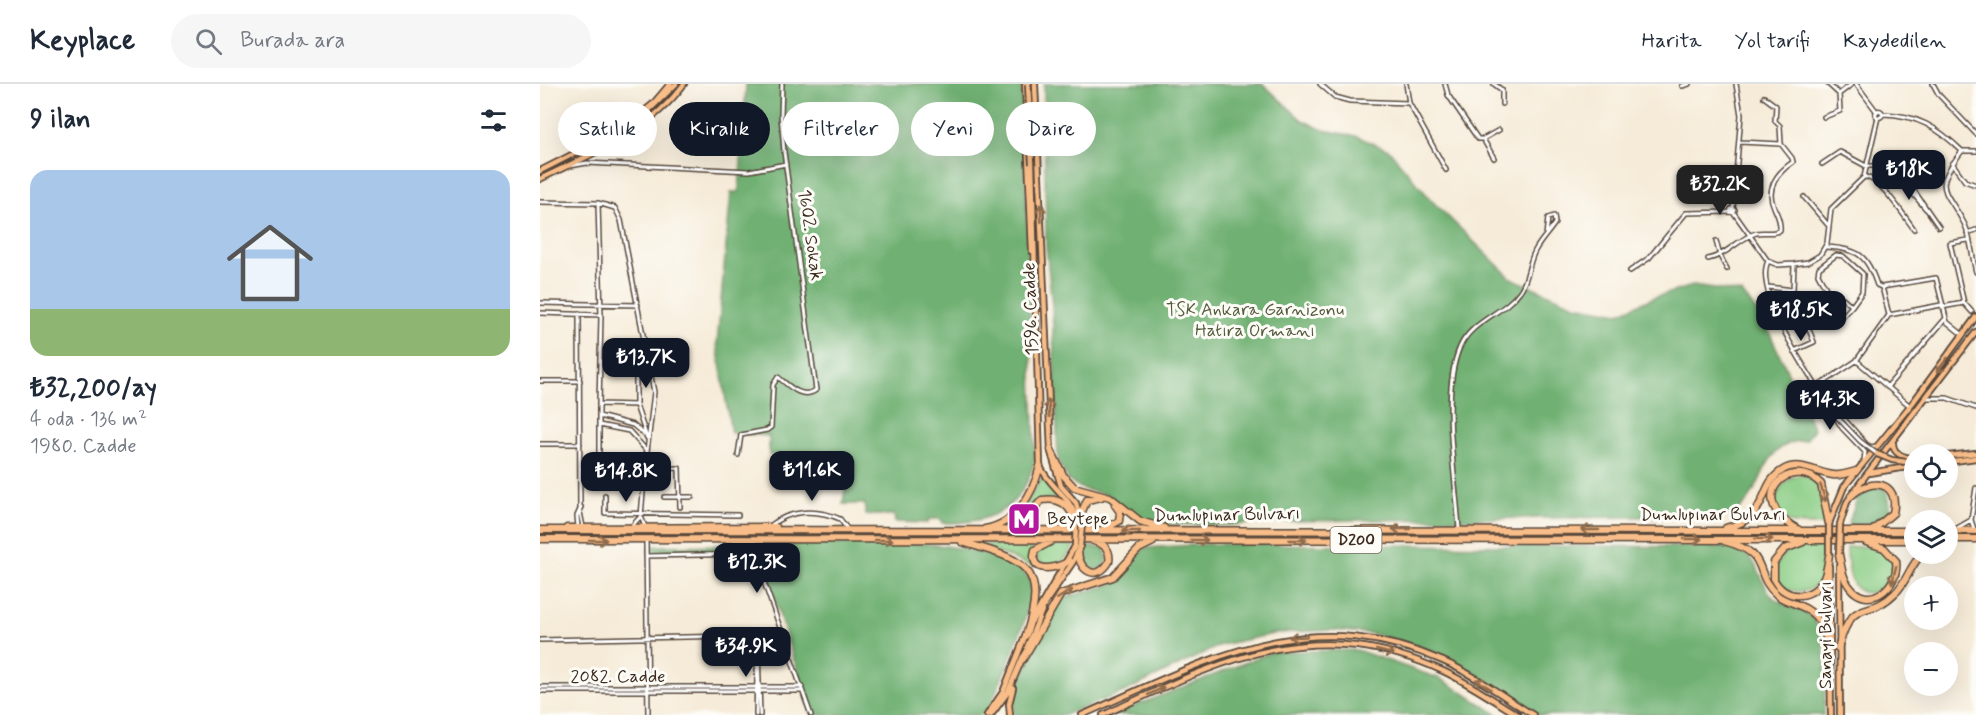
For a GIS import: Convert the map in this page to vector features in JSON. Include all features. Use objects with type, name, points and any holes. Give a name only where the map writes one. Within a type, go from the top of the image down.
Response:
[{"type":"highway","points":[[1051,450],[1063,475],[1074,487],[1110,497],[1147,524],[1180,531]]},
{"type":"highway","points":[[968,532],[996,526],[1016,513],[1032,491],[1040,465]]},
{"type":"highway","points":[[1713,530],[1738,525],[1753,516],[1762,505],[1773,480],[1788,468],[1800,466],[1835,476],[1856,471]]},
{"type":"highway","points":[[1800,531],[1778,516],[1773,505],[1776,487],[1790,474],[1804,473],[1821,484],[1826,498],[1829,524]]},
{"type":"highway","points":[[1851,496],[1864,485],[1874,483],[1884,486],[1892,494],[1893,513],[1872,531]]},
{"type":"highway","points":[[1080,516],[1084,503],[1095,497],[1107,499],[1118,508],[1119,521],[1095,532]]},
{"type":"highway","points":[[1039,531],[1029,526],[1026,517],[1042,500],[1058,500],[1066,504],[1079,524]]},
{"type":"highway","points":[[543,530],[631,526],[848,530]]},
{"type":"highway","name":"Dumlupınar Bulvarı","points":[[543,530],[1904,531]]},
{"type":"highway","points":[[1958,530],[1976,531]]},
{"type":"highway","points":[[1714,538],[1744,547],[1752,553],[1776,594],[1808,609],[1818,618],[1830,648]]},
{"type":"highway","name":"Dumlupınar Bulvarı","points":[[540,539],[1714,538],[1904,540]]},
{"type":"highway","points":[[1057,539],[1038,547],[1035,561],[1042,568],[1055,569],[1069,561]]},
{"type":"highway","points":[[1078,548],[1079,562],[1087,571],[1098,573],[1107,566],[1110,555],[1107,548],[1086,539]]},
{"type":"highway","points":[[1958,540],[1973,539]]},
{"type":"highway","points":[[953,540],[1014,561],[1032,576],[1036,602],[1026,634]]},
{"type":"highway","points":[[1023,659],[1061,594],[1113,577],[1139,549],[1158,540]]},
{"type":"highway","points":[[1813,540],[1790,546],[1777,556],[1773,574],[1777,586],[1783,591],[1801,596],[1814,591],[1825,577],[1829,555]]},
{"type":"highway","points":[[1839,554],[1844,576],[1854,591],[1871,596],[1887,590],[1897,574],[1893,554],[1884,548],[1860,540]]},
{"type":"highway","points":[[1838,648],[1844,628],[1852,615],[1894,594],[1911,564]]},
{"type":"main road","points":[[652,102],[670,84]]},
{"type":"main road","points":[[657,104],[676,84]]},
{"type":"main road","points":[[540,179],[645,125],[684,84]]},
{"type":"main road","name":"1596. Cadde","points":[[1037,84],[1037,102]]},
{"type":"main road","name":"1596. Cadde","points":[[1026,85],[1026,102]]},
{"type":"main road","name":"1596. Cadde","points":[[1026,85],[1035,260],[1040,465]]},
{"type":"main road","points":[[540,171],[570,156]]},
{"type":"main road","name":"1596. Cadde","points":[[1028,156],[1031,241],[1035,260]]},
{"type":"main road","name":"1596. Cadde","points":[[1039,156],[1051,450],[1061,486],[1075,501],[1080,516],[1079,524]]},
{"type":"main road","points":[[1829,524],[1839,497],[1856,471],[1910,406],[1976,317]]},
{"type":"main road","name":"Sanayi Bulvarı","points":[[1840,715],[1838,648],[1840,524],[1851,496],[1976,332]]},
{"type":"main road","points":[[1893,443],[1899,453],[1904,456]]},
{"type":"main road","points":[[1958,455],[1976,453]]},
{"type":"main road","points":[[1877,454],[1904,462]]},
{"type":"main road","points":[[1958,461],[1974,460]]},
{"type":"main road","points":[[1865,477],[1875,470],[1904,464]]},
{"type":"main road","points":[[1040,465],[1054,465]]},
{"type":"main road","points":[[989,715],[1008,692],[1045,603],[1078,548],[1079,524],[1070,504],[1040,465]]},
{"type":"main road","points":[[1045,473],[1054,465]]},
{"type":"main road","name":"Sanayi Bulvarı","points":[[1829,524],[1830,715]]},
{"type":"main road","points":[[989,715],[1004,692],[1026,634],[1042,600],[1078,548]]},
{"type":"main road","points":[[1082,715],[1231,651],[1284,638],[1344,636],[1391,644],[1443,661],[1533,715]]},
{"type":"main road","points":[[1103,715],[1229,660],[1254,652],[1312,645],[1362,647],[1415,660],[1458,678],[1518,715]]},
{"type":"main road","points":[[1010,715],[1010,701],[1016,674]]},
{"type":"street","name":"1602. Sokak","points":[[738,455],[741,435],[767,430],[771,427],[773,389],[778,377],[800,393],[809,394],[816,390],[786,164],[781,115],[782,84]]},
{"type":"street","points":[[1320,84],[1335,97],[1350,101],[1409,103]]},
{"type":"street","points":[[1406,84],[1409,103],[1446,170]]},
{"type":"street","points":[[1444,84],[1448,95],[1476,137],[1483,139],[1494,158]]},
{"type":"street","points":[[1494,84],[1502,90],[1502,104]]},
{"type":"street","points":[[1682,86],[1689,84]]},
{"type":"street","points":[[1736,84],[1741,100],[1740,142],[1732,211],[1768,261],[1778,265],[1808,262],[1820,255],[1826,247],[1831,209],[1864,177],[1877,114],[1854,84],[1839,94]]},
{"type":"street","points":[[1824,117],[1840,111],[1839,94],[1828,84]]},
{"type":"street","points":[[1935,84],[1939,95],[1976,134]]},
{"type":"street","points":[[1708,259],[1720,256],[1756,234],[1778,232],[1780,220],[1772,201],[1773,183],[1776,176],[1793,160],[1781,144],[1780,126],[1775,121],[1776,106],[1764,97]]},
{"type":"street","points":[[1877,114],[1905,115],[1930,124],[1962,151],[1976,151]]},
{"type":"street","points":[[1483,139],[1499,130]]},
{"type":"street","points":[[1740,142],[1781,144]]},
{"type":"street","points":[[1962,151],[1952,163],[1943,189],[1967,233],[1976,272]]},
{"type":"street","points":[[1822,164],[1840,152],[1866,166],[1887,166],[1906,178],[1910,190],[1928,209],[1939,227]]},
{"type":"street","points":[[1887,166],[1896,155]]},
{"type":"street","points":[[1906,178],[1925,155]]},
{"type":"street","points":[[566,167],[587,163],[749,171],[786,164]]},
{"type":"street","points":[[1952,163],[1965,181],[1976,185]]},
{"type":"street","points":[[1864,177],[1870,177],[1887,194],[1914,229]]},
{"type":"street","points":[[1804,197],[1828,225]]},
{"type":"street","points":[[540,202],[598,203],[615,208],[621,220],[654,392],[647,438],[641,516],[645,526]]},
{"type":"street","points":[[581,469],[592,468],[598,459],[601,315],[598,203]]},
{"type":"street","points":[[1630,271],[1649,258],[1686,213],[1732,211]]},
{"type":"street","points":[[1459,529],[1451,373],[1460,346],[1471,332],[1519,293],[1527,279],[1535,250],[1555,223],[1554,216],[1548,218],[1546,235]]},
{"type":"street","points":[[1967,233],[1976,230]]},
{"type":"street","points":[[1968,240],[1950,243],[1964,303],[1972,312]]},
{"type":"street","points":[[1716,242],[1727,269]]},
{"type":"street","points":[[1826,247],[1861,254],[1870,264],[1877,285],[1882,287],[1936,278],[1946,318],[1951,326],[1964,335]]},
{"type":"street","points":[[1820,255],[1826,262]]},
{"type":"street","points":[[1839,255],[1863,274],[1862,292],[1840,319],[1834,302],[1818,274],[1819,268],[1826,262],[1839,255]]},
{"type":"street","points":[[1768,261],[1765,269],[1768,287],[1794,351],[1837,417],[1860,441],[1877,454]]},
{"type":"street","points":[[1794,264],[1793,290],[1814,342],[1794,351]]},
{"type":"street","points":[[1768,287],[1793,290]]},
{"type":"street","points":[[1882,287],[1889,315]]},
{"type":"street","points":[[1834,302],[1843,298],[1852,306]]},
{"type":"street","points":[[540,303],[638,305]]},
{"type":"street","points":[[1817,387],[1856,361],[1889,315],[1964,303]]},
{"type":"street","points":[[540,313],[601,315]]},
{"type":"street","points":[[579,314],[581,527]]},
{"type":"street","points":[[1887,387],[1946,318]]},
{"type":"street","points":[[1856,361],[1910,406]]},
{"type":"street","points":[[636,372],[636,405],[647,438]]},
{"type":"street","points":[[540,381],[579,381]]},
{"type":"street","points":[[1822,394],[1866,444],[1871,447],[1877,446]]},
{"type":"street","points":[[1822,394],[1837,422],[1865,452],[1863,462]]},
{"type":"street","points":[[1927,398],[1947,398],[1976,408]]},
{"type":"street","points":[[600,404],[636,405]]},
{"type":"street","points":[[599,416],[633,425],[647,438]]},
{"type":"street","points":[[642,422],[647,424],[650,421]]},
{"type":"street","points":[[599,425],[629,431],[647,451]]},
{"type":"street","points":[[540,444],[580,444]]},
{"type":"street","points":[[645,469],[679,468],[680,507]]},
{"type":"street","points":[[1976,488],[1971,520],[1976,531]]},
{"type":"street","points":[[604,495],[605,513],[641,516],[717,513],[738,515]]},
{"type":"street","points":[[664,497],[692,497]]},
{"type":"street","points":[[605,506],[610,506]]},
{"type":"street","points":[[769,527],[785,517],[815,512],[840,519],[848,530]]},
{"type":"street","points":[[631,526],[641,516]]},
{"type":"street","points":[[1958,526],[1971,520]]},
{"type":"street","points":[[646,540],[649,638],[648,715]]},
{"type":"street","points":[[646,556],[754,554],[811,715]]},
{"type":"street","points":[[540,640],[783,635]]},
{"type":"street","points":[[758,636],[758,715]]},
{"type":"street","name":"2082. Cadde","points":[[540,689],[802,689]]},
{"type":"green space","points":[[746,84],[1018,84],[1022,89],[1022,102],[1006,102],[1006,156],[1024,156],[1035,457],[1023,489],[1003,510],[990,516],[960,523],[942,523],[941,519],[929,519],[928,523],[895,522],[894,515],[865,515],[865,504],[843,504],[849,455],[769,455],[769,436],[731,433],[717,344],[731,192],[739,192],[741,156],[770,156],[770,102],[745,102]]},
{"type":"green space","name":"TSK Ankara Garnizonu Hatıra Ormanı","points":[[1044,84],[1263,84],[1302,120],[1323,130],[1356,136],[1389,150],[1432,201],[1511,278],[1575,305],[1619,313],[1655,297],[1693,286],[1742,293],[1764,321],[1814,429],[1806,440],[1789,443],[1777,451],[1769,461],[1750,497],[1741,508],[1728,516],[1279,521],[1231,525],[1141,521],[1108,495],[1083,489],[1069,481],[1058,460],[1052,305],[1046,246],[1045,156],[1096,156],[1096,102],[1044,102]]},
{"type":"green space","points":[[1799,475],[1808,476],[1819,485],[1824,525],[1791,523],[1778,513],[1776,505],[1780,490],[1791,478]]},
{"type":"green space","points":[[1041,479],[1047,481],[1062,500],[1046,499],[1033,505],[1026,514],[1029,526],[1008,524],[1026,504]]},
{"type":"green space","points":[[1873,486],[1882,488],[1888,494],[1891,511],[1876,524],[1848,525],[1859,493]]},
{"type":"green space","points":[[915,543],[960,548],[994,557],[1022,571],[1030,581],[1029,605],[1023,623],[990,707],[982,715],[812,715],[759,552],[648,551],[650,546]]},
{"type":"green space","points":[[1005,544],[1033,549],[1034,567],[979,545]]},
{"type":"green space","points":[[1209,544],[1724,547],[1751,559],[1773,597],[1807,614],[1815,621],[1820,632],[1825,660],[1824,715],[1540,715],[1466,669],[1421,647],[1374,634],[1333,630],[1278,633],[1221,645],[1126,691],[1064,715],[1014,715],[1014,704],[1023,675],[1058,604],[1067,597],[1112,584],[1145,548]]},
{"type":"green space","points":[[1045,545],[1074,545],[1069,554],[1059,563],[1044,565],[1037,558],[1038,551]]},
{"type":"green space","points":[[1082,546],[1104,548],[1108,559],[1102,569],[1088,570],[1080,559]]},
{"type":"green space","points":[[1798,546],[1823,547],[1820,577],[1812,588],[1806,591],[1784,589],[1777,576],[1776,569],[1780,559]]},
{"type":"green space","points":[[1873,546],[1889,555],[1894,564],[1891,582],[1869,593],[1855,587],[1851,580],[1847,547]]},
{"type":"green space","points":[[1357,650],[1441,679],[1499,715],[1112,715],[1272,652]]},
{"type":"place","name":"Beytepe","points":[[1024,519]]}]
